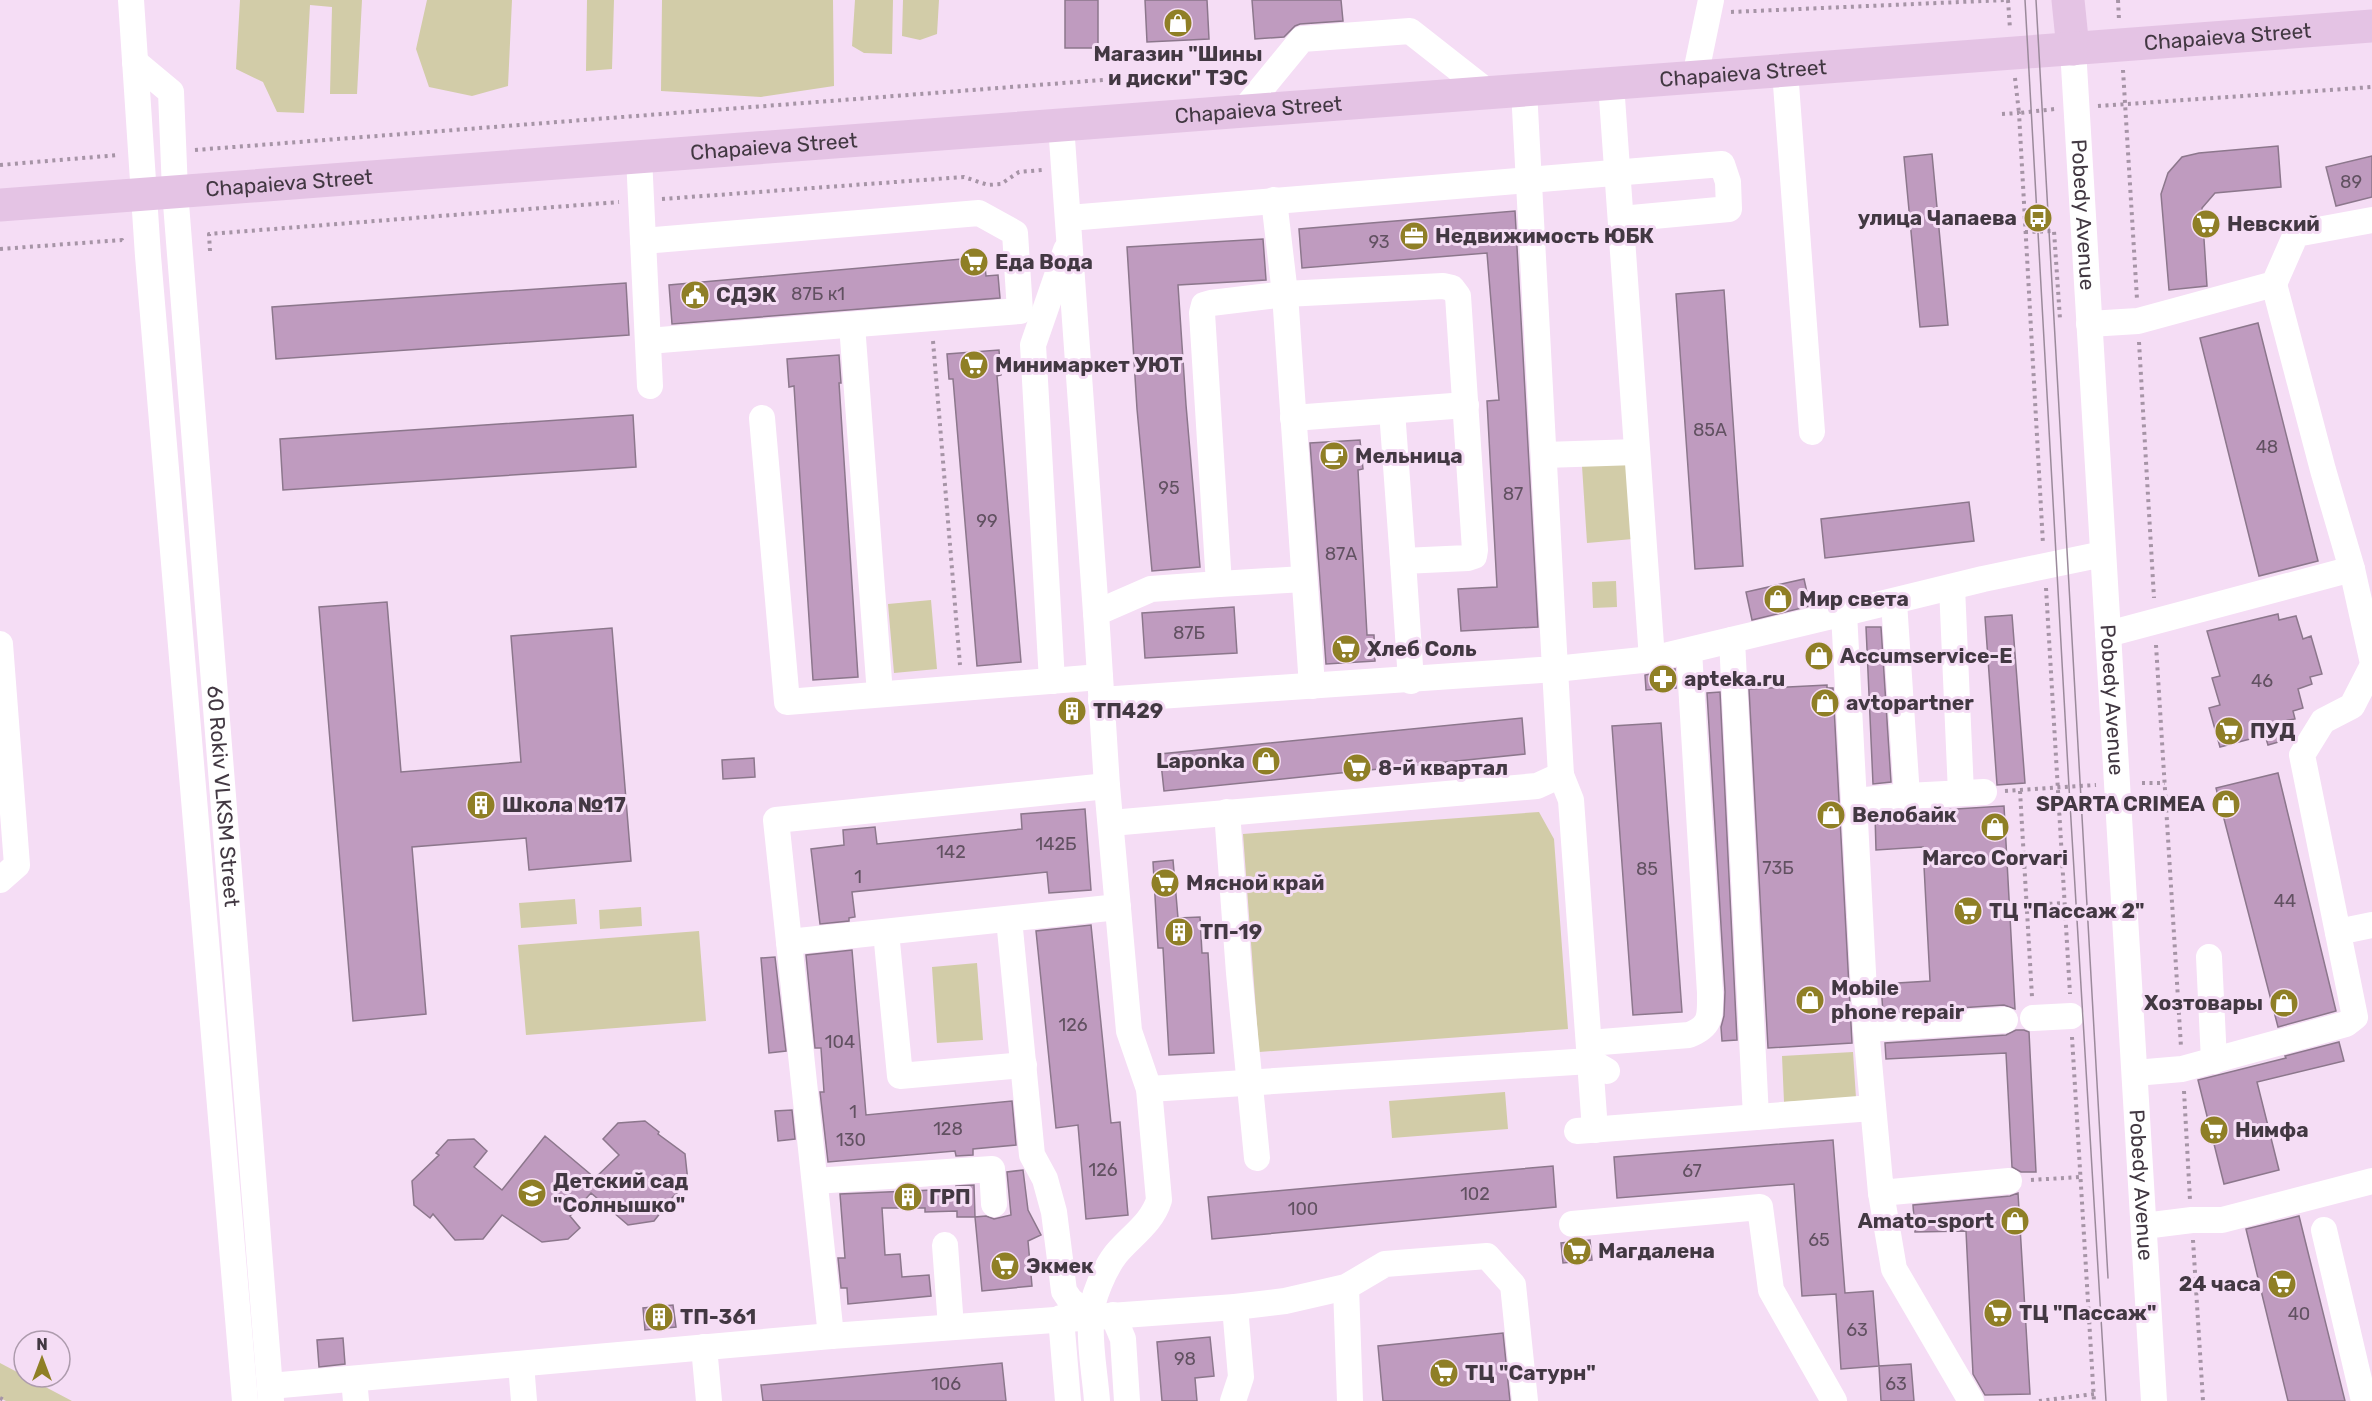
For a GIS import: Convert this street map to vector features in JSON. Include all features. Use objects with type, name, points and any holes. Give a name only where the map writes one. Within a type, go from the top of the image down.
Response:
[{"type":"main road","name":"Pobedy Avenue","points":[[2068,0],[2073,49]]},
{"type":"main road","name":"Chapaieva Street","points":[[0,205],[2372,26]]},
{"type":"street","name":"60 Rokiv VLKSM Street","points":[[131,0],[143,194],[245,1401]]},
{"type":"street","points":[[1695,77],[1709,6]]},
{"type":"street","points":[[1244,111],[1302,39],[1410,31],[1489,93]]},
{"type":"street","name":"Pobedy Avenue","points":[[2073,49],[2154,1401]]},
{"type":"street","name":"60 Rokiv VLKSM Street","points":[[135,62],[171,92],[176,192],[271,1394]]},
{"type":"street","points":[[1785,71],[1812,432]]},
{"type":"street","points":[[1611,84],[1652,659]]},
{"type":"street","points":[[1524,90],[1561,775],[1571,800],[1595,1058],[1586,1130],[1872,1108]]},
{"type":"street","points":[[1062,125],[1107,786],[1129,1031],[1149,1089],[1158,1200],[1155,1212],[1113,1258],[1100,1284],[1102,1316],[1097,1401]]},
{"type":"street","points":[[639,157],[650,386]]},
{"type":"street","points":[[1070,228],[1274,200],[1722,164],[1728,182],[1729,209],[1621,219]]},
{"type":"street","points":[[1274,200],[1285,294],[1312,686]]},
{"type":"street","points":[[643,241],[980,213],[1015,233],[1020,311],[648,341]]},
{"type":"street","points":[[2372,220],[2296,234],[2274,284],[2360,580],[2372,659]]},
{"type":"street","points":[[1052,681],[1033,345],[1070,228]]},
{"type":"street","points":[[2089,324],[2138,321],[2274,284]]},
{"type":"street","points":[[1219,584],[1202,313],[1204,305],[1211,303],[1285,294],[1443,286],[1452,288],[1458,296],[1474,556],[1403,561]]},
{"type":"street","points":[[852,325],[880,694]]},
{"type":"street","points":[[1293,418],[1466,405]]},
{"type":"street","points":[[1392,411],[1411,681]]},
{"type":"street","points":[[762,418],[787,702],[1052,681],[1100,689],[1312,686],[1411,681],[1652,659],[1952,587],[2103,554]]},
{"type":"street","points":[[1544,455],[1637,452]]},
{"type":"street","points":[[1096,613],[1151,589],[1304,579]]},
{"type":"street","points":[[2108,634],[2155,621],[2360,580]]},
{"type":"street","points":[[1855,801],[1972,793],[1952,587]]},
{"type":"street","points":[[1894,602],[1907,796]]},
{"type":"street","points":[[1844,613],[1866,1029],[1881,1193],[1894,1269],[1971,1401]]},
{"type":"street","points":[[1732,640],[1756,1117]]},
{"type":"street","points":[[0,644],[17,865],[0,880]]},
{"type":"street","points":[[1149,1089],[1595,1058],[1703,1030],[1709,1019],[1710,982],[1689,651]]},
{"type":"street","points":[[2135,1072],[2182,1069],[2346,1024],[2355,1017],[2302,755],[2323,721],[2352,706],[2372,667]]},
{"type":"street","points":[[1111,823],[1537,786],[1561,775]]},
{"type":"street","points":[[831,1336],[776,820],[1107,786]]},
{"type":"street","points":[[1227,812],[1257,1158]]},
{"type":"street","points":[[789,942],[1118,907]]},
{"type":"street","points":[[1009,919],[1032,1155],[1045,1179],[1054,1212],[1064,1291],[1070,1300],[1102,1316],[1123,1339],[1127,1401]]},
{"type":"street","points":[[2338,932],[2372,925]]},
{"type":"street","points":[[886,932],[900,1076],[1024,1065]]},
{"type":"street","points":[[2209,957],[2214,1061]]},
{"type":"street","points":[[2033,1018],[2071,1016]]},
{"type":"street","points":[[1866,1029],[2005,1020]]},
{"type":"street","points":[[815,1181],[992,1169],[994,1203]]},
{"type":"street","points":[[1881,1193],[2009,1181]]},
{"type":"street","points":[[2144,1226],[2192,1220],[2222,1220],[2372,1181]]},
{"type":"street","points":[[1572,1224],[1760,1207],[1771,1290],[1834,1401]]},
{"type":"street","points":[[2324,1230],[2364,1401]]},
{"type":"street","points":[[945,1245],[951,1327]]},
{"type":"street","points":[[271,1394],[355,1390],[521,1364],[704,1347],[1061,1318],[1235,1307],[1285,1301],[1346,1287],[1385,1264],[1486,1256],[1513,1285],[1525,1401]]},
{"type":"street","points":[[1346,1287],[1350,1401]]},
{"type":"street","points":[[1233,1401],[1242,1377],[1235,1307]]},
{"type":"street","points":[[1061,1318],[1068,1401]]},
{"type":"street","points":[[704,1347],[709,1401]]},
{"type":"street","points":[[521,1364],[524,1401]]},
{"type":"path","points":[[1709,6],[2006,0]]},
{"type":"path","points":[[2118,0],[2203,1401]]},
{"type":"path","points":[[173,152],[1115,79]]},
{"type":"path","points":[[2125,104],[2372,87]]},
{"type":"path","points":[[2002,114],[2019,113],[2094,1401]]},
{"type":"path","points":[[0,165],[140,154]]},
{"type":"path","points":[[2025,232],[2054,231],[2060,319]]},
{"type":"path","points":[[0,249],[123,240]]},
{"type":"path","points":[[932,319],[962,688]]},
{"type":"path","points":[[2142,783],[2165,783]]},
{"type":"path","points":[[2033,1018],[2027,905],[2017,791],[2097,785]]},
{"type":"path","points":[[2027,905],[2064,903]]},
{"type":"path","points":[[2040,1179],[2081,1177]]},
{"type":"path","points":[[2039,1401],[2094,1394]]},
{"type":"path","points":[[0,1398],[6,1401]]},
{"type":"shaded area","points":[[240,0],[362,0],[357,94],[330,94],[332,7],[310,5],[304,113],[277,112],[263,82],[236,69]]},
{"type":"shaded area","points":[[427,0],[512,0],[508,86],[472,96],[429,87],[416,49]]},
{"type":"shaded area","points":[[587,0],[614,0],[612,69],[586,71]]},
{"type":"shaded area","points":[[662,0],[833,0],[834,86],[761,97],[661,91]]},
{"type":"shaded area","points":[[855,0],[893,0],[892,54],[864,53],[852,46]]},
{"type":"shaded area","points":[[903,0],[939,0],[937,34],[920,40],[902,36]]},
{"type":"shaded area","points":[[1627,463],[1633,539],[1587,543],[1582,466]]},
{"type":"shaded area","points":[[1616,581],[1617,607],[1593,608],[1592,582]]},
{"type":"shaded area","points":[[931,600],[937,669],[894,673],[888,604]]},
{"type":"shaded area","points":[[1539,812],[1554,839],[1568,1029],[1259,1052],[1243,834]]},
{"type":"shaded area","points":[[575,899],[577,924],[521,928],[519,903]]},
{"type":"shaded area","points":[[641,907],[642,926],[600,929],[599,910]]},
{"type":"shaded area","points":[[699,931],[706,1021],[526,1035],[518,945]]},
{"type":"shaded area","points":[[977,963],[983,1040],[937,1043],[932,967]]},
{"type":"shaded area","points":[[1853,1052],[1856,1098],[1784,1102],[1782,1056]]},
{"type":"shaded area","points":[[1505,1092],[1508,1129],[1392,1138],[1389,1101]]},
{"type":"shaded area","points":[[0,1363],[12,1369],[12,1389],[49,1389],[72,1401],[6,1401],[0,1398]]},
{"type":"building","points":[[1065,0],[1098,0],[1098,48],[1065,48]]},
{"type":"building","points":[[1145,0],[1207,0],[1209,39],[1147,42]]},
{"type":"building","points":[[1252,0],[1341,0],[1343,21],[1300,24],[1284,37],[1255,39]]},
{"type":"building","points":[[2278,146],[2281,187],[2215,193],[2202,208],[2207,286],[2169,290],[2161,194],[2168,173],[2182,157],[2199,153]]},
{"type":"building","points":[[1932,154],[1948,325],[1920,327],[1904,157]]},
{"type":"building","points":[[2372,156],[2372,197],[2336,206],[2326,167]]},
{"type":"building","points":[[1515,211],[1538,627],[1461,631],[1458,589],[1497,587],[1487,401],[1499,400],[1487,253],[1302,268],[1299,229]]},
{"type":"building","points":[[1263,239],[1266,280],[1178,285],[1200,567],[1152,571],[1137,409],[1127,247]]},
{"type":"building","points":[[984,257],[986,276],[998,275],[1000,298],[672,324],[669,285]]},
{"type":"building","points":[[626,283],[629,335],[276,359],[272,307]]},
{"type":"building","points":[[1724,290],[1743,566],[1695,569],[1676,294]]},
{"type":"building","points":[[2258,323],[2318,561],[2259,576],[2200,338]]},
{"type":"building","points":[[999,350],[1001,375],[997,376],[1021,662],[977,666],[953,379],[949,379],[947,354]]},
{"type":"building","points":[[839,355],[858,677],[813,680],[794,386],[789,387],[787,359]]},
{"type":"building","points":[[633,415],[636,467],[283,490],[280,439]]},
{"type":"building","points":[[1360,440],[1363,469],[1358,470],[1367,635],[1374,635],[1375,661],[1326,664],[1310,443]]},
{"type":"building","points":[[1969,502],[1974,541],[1825,558],[1821,519]]},
{"type":"building","name":"Мир света","points":[[1804,579],[1810,606],[1752,620],[1746,592]]},
{"type":"building","name":"Школа №17","points":[[387,602],[401,772],[521,762],[511,636],[612,628],[631,861],[529,870],[526,838],[412,847],[426,1014],[353,1021],[319,607]]},
{"type":"building","points":[[1234,607],[1237,653],[1145,658],[1142,613]]},
{"type":"building","points":[[2278,614],[2279,620],[2296,616],[2303,639],[2311,636],[2322,674],[2310,677],[2312,684],[2298,689],[2303,708],[2293,711],[2295,719],[2284,721],[2289,739],[2268,745],[2265,735],[2220,747],[2209,708],[2220,705],[2212,678],[2220,676],[2207,631]]},
{"type":"building","points":[[2012,615],[2025,783],[1997,785],[1985,617]]},
{"type":"building","points":[[1866,627],[1881,627],[1891,782],[1873,784]]},
{"type":"building","name":"apteka.ru","points":[[1675,669],[1676,688],[1646,690],[1645,675]]},
{"type":"building","points":[[1827,685],[1827,688],[1833,688],[1852,1043],[1768,1048],[1749,689]]},
{"type":"building","points":[[1720,692],[1737,1040],[1722,1041],[1721,1027],[1725,992],[1707,693]]},
{"type":"building","points":[[1522,718],[1525,754],[1164,791],[1160,754]]},
{"type":"building","points":[[1661,723],[1682,1012],[1633,1015],[1612,726]]},
{"type":"building","points":[[754,758],[755,777],[723,779],[722,760]]},
{"type":"building","points":[[2278,773],[2336,1011],[2278,1027],[2216,788]]},
{"type":"building","name":"ТЦ \"Пассаж 2\"","points":[[2004,806],[2015,1009],[2004,1005],[1883,1013],[1881,984],[1930,981],[1923,847],[1876,850],[1875,814]]},
{"type":"building","points":[[1085,809],[1091,890],[1049,893],[1047,872],[852,892],[855,917],[849,918],[849,921],[820,924],[811,849],[844,845],[843,830],[875,827],[877,844],[1022,829],[1021,814]]},
{"type":"building","points":[[1173,860],[1178,918],[1200,917],[1202,953],[1208,953],[1214,1053],[1169,1055],[1163,948],[1158,948],[1153,862]]},
{"type":"building","points":[[1091,925],[1111,1123],[1120,1122],[1128,1215],[1086,1219],[1078,1125],[1056,1128],[1036,931]]},
{"type":"building","points":[[852,950],[866,1115],[1012,1101],[1016,1145],[973,1149],[973,1155],[956,1156],[955,1151],[828,1162],[820,1092],[824,1092],[821,1048],[815,1048],[806,955]]},
{"type":"building","points":[[775,957],[786,1051],[769,1053],[761,958]]},
{"type":"building","points":[[2016,1030],[2029,1032],[2036,1172],[2021,1172],[2012,1167],[2006,1053],[1886,1059],[1885,1043],[2006,1035]]},
{"type":"building","points":[[2339,1042],[2344,1061],[2257,1082],[2279,1170],[2224,1184],[2198,1080]]},
{"type":"building","points":[[792,1110],[795,1139],[778,1141],[775,1111]]},
{"type":"building","points":[[645,1121],[685,1154],[688,1182],[654,1221],[628,1225],[591,1193],[570,1216],[580,1228],[568,1239],[542,1242],[502,1215],[483,1239],[455,1240],[433,1214],[430,1218],[414,1205],[412,1181],[439,1155],[436,1153],[448,1140],[474,1139],[487,1151],[474,1167],[502,1190],[545,1136],[595,1178],[619,1155],[603,1139],[618,1123]]},
{"type":"building","points":[[1833,1140],[1845,1293],[1873,1291],[1879,1366],[1841,1369],[1836,1294],[1802,1296],[1794,1184],[1617,1198],[1614,1157]]},
{"type":"building","points":[[1553,1166],[1556,1207],[1212,1239],[1208,1197]]},
{"type":"building","points":[[1023,1170],[1028,1210],[1041,1235],[1028,1241],[1032,1286],[982,1291],[975,1217],[986,1216],[994,1219],[1011,1215],[1007,1172]]},
{"type":"building","points":[[974,1185],[975,1217],[957,1217],[957,1211],[925,1212],[925,1208],[882,1208],[885,1255],[900,1254],[902,1277],[929,1275],[931,1296],[848,1304],[847,1288],[841,1288],[838,1258],[845,1258],[840,1194],[956,1189],[956,1186]]},
{"type":"building","name":"ТЦ \"Пассаж\"","points":[[2018,1193],[2030,1394],[1985,1395],[1973,1374],[1966,1231],[1915,1232],[1913,1205],[2010,1196]]},
{"type":"building","points":[[2299,1216],[2345,1401],[2288,1401],[2246,1229]]},
{"type":"building","name":"Магдалена","points":[[1590,1240],[1592,1260],[1563,1263],[1561,1243]]},
{"type":"building","name":"ТП-361","points":[[673,1305],[676,1327],[645,1330],[643,1308]]},
{"type":"building","name":"ТЦ \"Сатурн\"","points":[[1503,1333],[1510,1401],[1383,1401],[1378,1346]]},
{"type":"building","points":[[1210,1337],[1214,1376],[1195,1378],[1197,1401],[1162,1401],[1157,1342]]},
{"type":"building","points":[[343,1338],[345,1364],[319,1367],[317,1340]]},
{"type":"building","points":[[1002,1363],[1006,1401],[763,1401],[761,1385]]},
{"type":"building","points":[[1911,1364],[1914,1401],[1881,1401],[1879,1366]]},
{"type":"tram line","points":[[2025,0],[2106,1401]]},
{"type":"tram line","points":[[2036,0],[2108,1278]]},
{"type":"place","name":"Магазин \"Шины и диски\" ТЭС","points":[[1178,23]]},
{"type":"place","name":"улица Чапаева","points":[[2038,218]]},
{"type":"place","name":"Невский","points":[[2206,224]]},
{"type":"place","name":"Недвижимость ЮБК","points":[[1414,236]]},
{"type":"place","name":"Еда Вода","points":[[974,262]]},
{"type":"place","name":"СДЭК","points":[[695,295]]},
{"type":"place","name":"Минимаркет УЮТ","points":[[974,365]]},
{"type":"place","name":"Мельница","points":[[1334,456]]},
{"type":"place","name":"Мир света","points":[[1778,599]]},
{"type":"place","name":"Хлеб Соль","points":[[1346,649]]},
{"type":"place","name":"Accumservice-E","points":[[1819,656]]},
{"type":"place","name":"apteka.ru","points":[[1663,679]]},
{"type":"place","name":"avtopartner","points":[[1825,703]]},
{"type":"place","name":"ТП429","points":[[1072,711]]},
{"type":"place","name":"ПУД","points":[[2229,731]]},
{"type":"place","name":"Laponka","points":[[1266,761]]},
{"type":"place","name":"8-й квартал","points":[[1357,768]]},
{"type":"place","name":"SPARTA CRIMEA","points":[[2226,804]]},
{"type":"place","name":"Школа №17","points":[[481,805]]},
{"type":"place","name":"Велобайк","points":[[1831,815]]},
{"type":"place","name":"Marco Corvari","points":[[1995,827]]},
{"type":"place","name":"Мясной край","points":[[1165,883]]},
{"type":"place","name":"ТЦ \"Пассаж 2\"","points":[[1968,911]]},
{"type":"place","name":"ТП-19","points":[[1179,932]]},
{"type":"place","name":"Mobile phone repair","points":[[1810,1000]]},
{"type":"place","name":"Хозтовары","points":[[2284,1003]]},
{"type":"place","name":"Нимфа","points":[[2214,1130]]},
{"type":"place","name":"Детский сад \"Солнышко\"","points":[[532,1193]]},
{"type":"place","name":"ГРП","points":[[908,1197]]},
{"type":"place","name":"Amato-sport","points":[[2015,1221]]},
{"type":"place","name":"Магдалена","points":[[1577,1251]]},
{"type":"place","name":"Экмек","points":[[1005,1266]]},
{"type":"place","name":"24 часа","points":[[2282,1284]]},
{"type":"place","name":"ТЦ \"Пассаж\"","points":[[1998,1313]]},
{"type":"place","name":"ТП-361","points":[[659,1317]]},
{"type":"place","name":"ТЦ \"Сатурн\"","points":[[1444,1373]]}]
